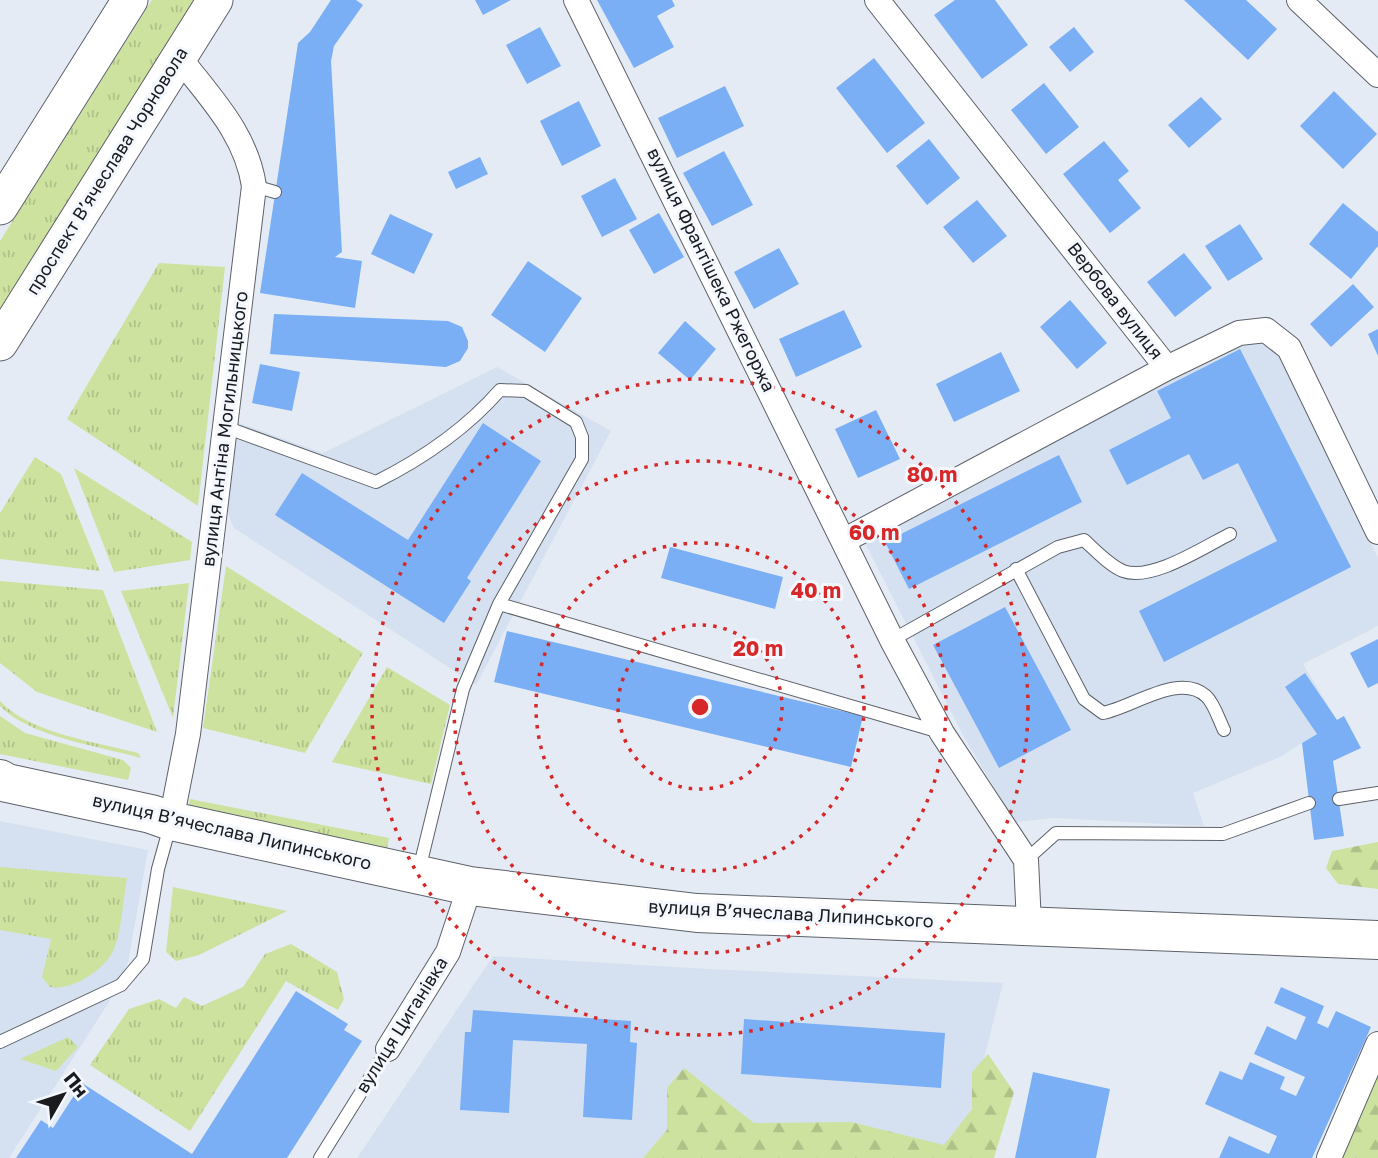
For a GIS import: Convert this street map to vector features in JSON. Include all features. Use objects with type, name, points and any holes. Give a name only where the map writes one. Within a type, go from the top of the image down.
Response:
[{"type":"main road","points":[[0,207],[130,0]]},
{"type":"main road","name":"проспект Вʼячеслава Чорновола","points":[[0,343],[215,0]]},
{"type":"main road","name":"вулиця Вʼячеслава Липинського","points":[[2,782],[470,886],[697,913],[1029,924],[1378,940]]},
{"type":"street","name":"вулиця Франтішека Ржегоржа","points":[[576,0],[845,540],[892,640],[942,733],[1026,860]]},
{"type":"street","name":"Вербова вулиця","points":[[877,0],[1167,368],[1239,333],[1266,330],[1289,348],[1378,532]]},
{"type":"street","points":[[1299,0],[1378,75]]},
{"type":"street","name":"вулиця Антіна Могильницького","points":[[171,821],[188,734],[225,427],[264,189],[235,128],[178,57]]},
{"type":"street","points":[[845,540],[1167,368]]},
{"type":"street","points":[[1026,860],[1029,924]]},
{"type":"street","name":"вулиця Циганівка","points":[[388,1049],[448,953],[470,886]]},
{"type":"street","points":[[1329,1158],[1378,1044]]},
{"type":"lane","points":[[225,427],[376,482],[437,447],[477,416],[500,390],[526,391],[576,422],[582,437],[582,459],[499,604],[463,689],[418,874]]},
{"type":"lane","points":[[892,640],[1058,547],[1084,540],[1121,570],[1138,574],[1163,567],[1230,534]]},
{"type":"lane","points":[[1016,569],[1084,699],[1102,713],[1123,709],[1167,689],[1189,686],[1208,697],[1224,730]]},
{"type":"lane","points":[[499,604],[942,733]]},
{"type":"lane","points":[[1339,799],[1378,793]]},
{"type":"lane","points":[[1026,860],[1056,834],[1223,834],[1309,803]]},
{"type":"lane","points":[[0,1042],[121,985],[143,959],[158,870],[171,821]]},
{"type":"lane","name":"вулиця Циганівка","points":[[320,1158],[388,1049]]},
{"type":"shaded area","points":[[1245,341],[1261,341],[1283,361],[1378,558],[1378,626],[1303,664],[1337,720],[1282,756],[1193,793],[1204,826],[1053,818],[1015,822],[965,739],[865,543]]},
{"type":"shaded area","points":[[497,367],[611,431],[476,685],[234,528],[226,509],[234,421],[323,453]]},
{"type":"shaded area","points":[[0,821],[148,850],[128,963],[109,1002],[9,1158],[0,1158]]},
{"type":"shaded area","points":[[493,956],[1003,983],[959,1158],[357,1158]]},
{"type":"green space","points":[[152,0],[197,0],[0,312],[0,241]]},
{"type":"green space","points":[[159,263],[225,267],[198,506],[67,419]]},
{"type":"green space","points":[[35,457],[61,474],[100,571],[0,559],[0,513]]},
{"type":"green space","points":[[74,468],[192,542],[190,560],[114,572]]},
{"type":"green space","points":[[226,566],[363,653],[305,753],[203,728]]},
{"type":"green space","points":[[0,581],[103,590],[157,732],[37,692],[0,663]]},
{"type":"green space","points":[[189,583],[173,718],[121,591]]},
{"type":"green space","points":[[387,667],[450,705],[431,784],[332,762]]},
{"type":"green space","points":[[0,701],[13,712],[45,729],[138,753],[141,758],[29,726],[0,706]]},
{"type":"green space","points":[[0,716],[25,733],[123,760],[131,768],[128,780],[0,754]]},
{"type":"green space","points":[[190,799],[389,838],[387,849],[188,809]]},
{"type":"green space","points":[[1378,842],[1378,889],[1338,884],[1326,868],[1332,851]]},
{"type":"green space","points":[[0,867],[127,878],[121,924],[110,957],[96,971],[78,982],[68,986],[50,987],[42,977],[51,939],[0,930]]},
{"type":"green space","points":[[173,887],[287,911],[199,955],[176,961],[166,952]]},
{"type":"green space","points":[[291,944],[337,972],[344,999],[338,1010],[286,981],[190,1131],[90,1065],[129,1009],[159,999],[176,1008],[184,997],[202,1006],[243,987],[265,954]]},
{"type":"green space","points":[[68,1037],[78,1047],[56,1071],[20,1059]]},
{"type":"green space","points":[[988,1054],[1014,1092],[994,1158],[643,1158],[667,1130],[667,1088],[684,1068],[754,1123],[851,1122],[944,1145],[972,1109],[972,1072]]},
{"type":"green space","points":[[1378,1066],[1378,1158],[1340,1158]]},
{"type":"building","points":[[331,0],[356,0],[363,5],[334,46],[331,61],[342,252],[335,257],[362,261],[355,308],[260,293],[298,43],[310,32]]},
{"type":"building","points":[[475,0],[511,0],[483,15]]},
{"type":"building","points":[[597,0],[672,0],[675,6],[657,16],[674,47],[634,68]]},
{"type":"building","points":[[955,0],[995,0],[1028,45],[982,79],[934,15]]},
{"type":"building","points":[[1184,0],[1246,0],[1277,29],[1248,60]]},
{"type":"building","points":[[540,27],[561,66],[527,84],[506,45]]},
{"type":"building","points":[[1074,27],[1094,52],[1070,72],[1049,47]]},
{"type":"building","points":[[874,58],[925,123],[887,153],[836,88]]},
{"type":"building","points":[[1044,83],[1079,127],[1046,154],[1011,110]]},
{"type":"building","points":[[725,86],[744,126],[677,158],[658,118]]},
{"type":"building","points":[[1334,91],[1377,134],[1343,169],[1300,126]]},
{"type":"building","points":[[1201,97],[1222,119],[1189,148],[1168,125]]},
{"type":"building","points":[[579,101],[601,146],[562,166],[540,121]]},
{"type":"building","points":[[929,139],[960,178],[927,205],[896,166]]},
{"type":"building","points":[[1104,141],[1129,171],[1118,180],[1141,208],[1110,233],[1063,174]]},
{"type":"building","points":[[724,151],[753,205],[712,226],[683,173]]},
{"type":"building","points":[[480,157],[488,174],[456,189],[448,172]]},
{"type":"building","points":[[615,178],[637,219],[602,237],[581,196]]},
{"type":"building","points":[[977,200],[1007,236],[973,263],[943,227]]},
{"type":"building","points":[[1343,203],[1378,232],[1378,246],[1351,279],[1309,244]]},
{"type":"building","points":[[659,213],[684,257],[654,274],[629,230]]},
{"type":"building","points":[[390,214],[433,234],[414,274],[371,254]]},
{"type":"building","points":[[1240,224],[1263,259],[1228,281],[1205,246]]},
{"type":"building","points":[[779,248],[799,284],[754,309],[734,272]]},
{"type":"building","points":[[1184,253],[1212,288],[1175,317],[1147,282]]},
{"type":"building","points":[[528,261],[582,298],[545,352],[491,315]]},
{"type":"building","points":[[1353,284],[1374,307],[1331,347],[1310,324]]},
{"type":"building","points":[[1070,300],[1107,343],[1077,369],[1040,327]]},
{"type":"building","points":[[844,310],[862,347],[796,377],[779,339]]},
{"type":"building","points":[[274,314],[448,321],[462,327],[468,348],[460,361],[446,367],[270,354]]},
{"type":"building","points":[[685,321],[716,349],[690,380],[658,353]]},
{"type":"building","points":[[1378,329],[1378,356],[1368,334]]},
{"type":"building","points":[[1240,349],[1351,567],[1164,662],[1139,611],[1277,541],[1238,463],[1203,480],[1189,454],[1127,485],[1109,450],[1171,418],[1157,391]]},
{"type":"building","points":[[1001,352],[1020,391],[954,422],[936,384]]},
{"type":"building","points":[[260,364],[300,372],[292,411],[252,403]]},
{"type":"building","points":[[876,410],[900,459],[858,478],[835,429]]},
{"type":"building","points":[[483,423],[541,461],[467,578],[471,581],[444,623],[275,515],[302,473],[408,540]]},
{"type":"building","points":[[1059,455],[1082,502],[909,589],[885,542]]},
{"type":"building","points":[[670,547],[783,577],[775,609],[661,578]]},
{"type":"building","points":[[1005,607],[1071,730],[999,768],[933,645]]},
{"type":"building","points":[[507,631],[863,716],[851,767],[494,682]]},
{"type":"building","points":[[1378,639],[1378,683],[1368,688],[1350,653]]},
{"type":"building","points":[[1305,673],[1337,720],[1344,716],[1361,748],[1333,761],[1344,836],[1314,840],[1302,743],[1317,734],[1285,687]]},
{"type":"building","points":[[1281,987],[1324,1006],[1317,1023],[1328,1028],[1336,1011],[1371,1027],[1312,1158],[1219,1158],[1229,1136],[1269,1154],[1277,1136],[1205,1104],[1220,1071],[1242,1080],[1250,1062],[1285,1077],[1280,1089],[1296,1096],[1305,1077],[1254,1054],[1267,1026],[1296,1040],[1306,1017],[1274,1003]]},
{"type":"building","points":[[296,991],[348,1024],[344,1030],[362,1041],[287,1158],[16,1158],[41,1120],[53,1128],[82,1083],[192,1154]]},
{"type":"building","points":[[473,1010],[631,1021],[630,1042],[637,1043],[632,1120],[583,1117],[587,1044],[513,1040],[509,1113],[460,1110],[465,1032],[471,1032]]},
{"type":"building","points":[[744,1019],[945,1033],[941,1088],[741,1074]]},
{"type":"building","points":[[1033,1072],[1110,1089],[1096,1158],[1015,1158]]}]
